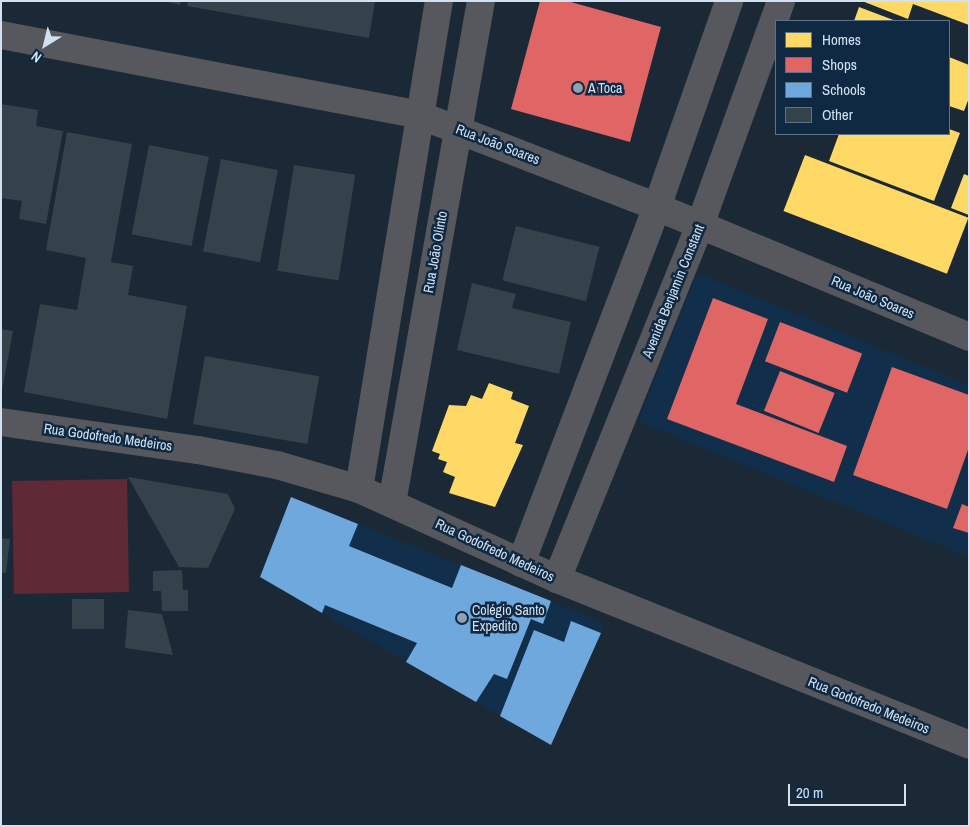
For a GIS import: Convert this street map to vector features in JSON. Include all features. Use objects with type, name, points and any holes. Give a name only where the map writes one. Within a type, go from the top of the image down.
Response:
[{"type":"street","points":[[359,490],[418,115],[439,1]]},
{"type":"street","name":"Rua João Olinto","points":[[392,503],[456,127],[481,1]]},
{"type":"street","points":[[521,563],[657,207],[729,1]]},
{"type":"street","name":"Avenida Benjamin Constant","points":[[557,579],[700,225],[781,1]]},
{"type":"street","name":"Rua João Soares","points":[[1,35],[418,115],[456,127],[657,207],[969,337]]},
{"type":"street","name":"Rua Godofredo Medeiros","points":[[1,422],[198,450],[277,465],[359,490],[392,503],[557,579],[969,745]]},
{"type":"shaded area","points":[[697,273],[969,385],[969,557],[638,421]]},
{"type":"shaded area","points":[[127,479],[129,592],[14,594],[12,481]]},
{"type":"shaded area","name":"Colégio Santo Expedito","points":[[291,497],[605,623],[551,745],[260,577]]},
{"type":"building: Homes","points":[[862,1],[969,1],[969,25],[913,4],[908,19]]},
{"type":"building: Homes","points":[[859,7],[893,20],[854,20]]},
{"type":"building: Homes","points":[[950,57],[969,65],[969,98],[964,111],[950,106]]},
{"type":"building: Homes","points":[[950,129],[960,133],[934,201],[829,161],[839,135],[950,135]]},
{"type":"building: Homes","points":[[805,155],[968,218],[947,274],[783,211]]},
{"type":"building: Homes","points":[[964,174],[969,176],[969,215],[951,208]]},
{"type":"building: Homes","points":[[489,383],[513,392],[511,399],[529,406],[515,443],[523,445],[495,507],[449,493],[455,477],[443,472],[447,462],[438,459],[440,454],[432,451],[449,405],[466,406],[471,395],[482,399]]},
{"type":"building: Shops","points":[[540,1],[567,1],[661,27],[630,142],[511,109]]},
{"type":"building: Shops","points":[[713,298],[768,319],[736,404],[847,446],[834,482],[667,419]]},
{"type":"building: Shops","points":[[780,322],[862,354],[847,393],[765,361]]},
{"type":"building: Shops","points":[[892,367],[969,395],[969,447],[947,509],[853,475]]},
{"type":"building: Shops","points":[[780,371],[835,393],[819,433],[764,411]]},
{"type":"building: Shops","points":[[962,504],[969,507],[969,533],[953,528]]},
{"type":"building: Schools","name":"Colégio Santo Expedito","points":[[291,497],[358,524],[349,546],[452,588],[461,565],[551,601],[543,624],[531,619],[507,679],[494,674],[476,702],[406,662],[417,643],[325,605],[322,613],[260,577]]},
{"type":"building: Schools","points":[[571,621],[601,633],[551,745],[500,716],[534,630],[564,642]]},
{"type":"building: Other","points":[[164,1],[181,1],[180,5]]},
{"type":"building: Other","points":[[188,1],[375,1],[369,38],[187,6]]},
{"type":"building: Other","points":[[1,104],[38,110],[36,126],[63,131],[46,224],[19,219],[22,201],[1,198]]},
{"type":"building: Other","points":[[67,132],[132,144],[111,262],[133,266],[128,295],[187,306],[167,419],[24,392],[40,304],[77,310],[86,258],[46,250]]},
{"type":"building: Other","points":[[149,145],[209,157],[192,246],[132,234]]},
{"type":"building: Other","points":[[221,159],[278,170],[260,262],[203,251]]},
{"type":"building: Other","points":[[294,165],[355,175],[338,280],[277,271]]},
{"type":"building: Other","points":[[516,226],[599,247],[586,301],[502,280]]},
{"type":"building: Other","points":[[472,283],[516,294],[512,308],[571,322],[559,374],[457,350]]},
{"type":"building: Other","points":[[1,329],[13,331],[2,390],[1,390]]},
{"type":"building: Other","points":[[205,356],[319,376],[307,444],[193,424]]},
{"type":"building: Other","points":[[128,477],[228,494],[235,509],[208,568],[179,567]]},
{"type":"building: Other","points":[[1,538],[10,539],[6,573],[1,573]]},
{"type":"building: Other","points":[[182,570],[183,590],[188,590],[188,611],[162,611],[161,591],[153,591],[153,571]]},
{"type":"building: Other","points":[[72,599],[104,599],[104,629],[72,629]]},
{"type":"building: Other","points":[[128,610],[162,614],[173,655],[125,648]]},
{"type":"place","name":"A Toca","points":[[578,88]]},
{"type":"place","name":"Colégio Santo Expedito","points":[[462,618]]}]
